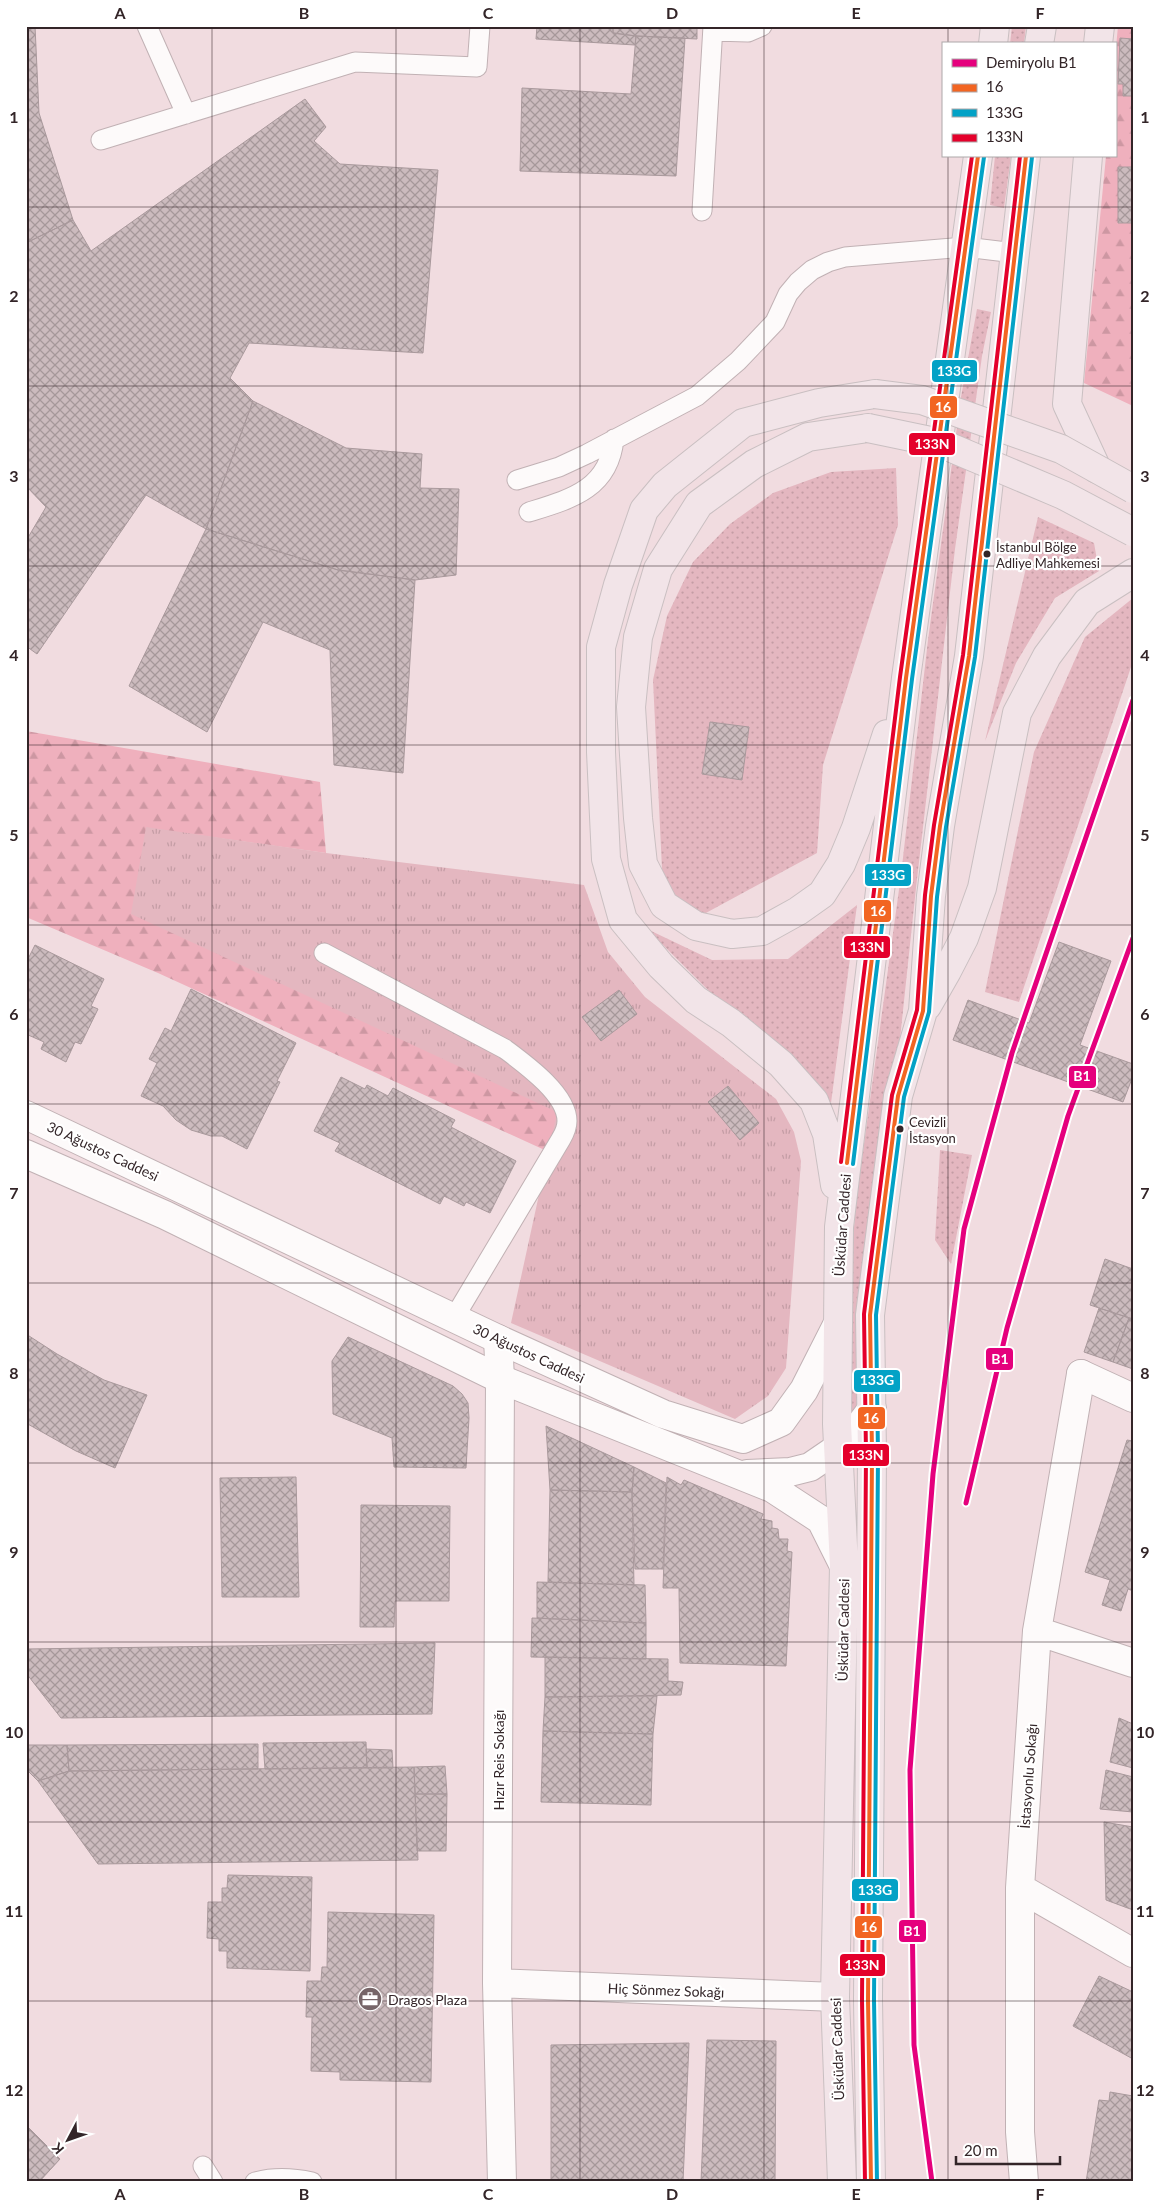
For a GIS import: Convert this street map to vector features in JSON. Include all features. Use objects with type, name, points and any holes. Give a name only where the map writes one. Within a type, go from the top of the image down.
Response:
[{"type":"main road","points":[[993,42],[995,26]]},
{"type":"main road","points":[[1039,42],[1042,26]]},
{"type":"main road","points":[[1098,42],[1100,26]]},
{"type":"main road","name":"Üsküdar Caddesi","points":[[842,2182],[835,1997],[844,1566],[839,1448],[839,1226],[906,678],[978,158]]},
{"type":"main road","name":"Üsküdar Caddesi","points":[[871,2182],[868,2000],[872,1409],[870,1315],[897,1104],[923,1011],[931,896],[940,826],[969,656],[1026,158]]},
{"type":"main road","points":[[1088,158],[1067,404],[1098,469]]},
{"type":"main road","points":[[839,1226],[827,1134],[814,1101],[781,1064],[731,1023],[696,1000],[661,966],[623,920],[606,859],[600,752],[600,647],[618,585],[644,510],[665,485],[743,423],[820,403],[875,394],[922,400],[1062,449],[1133,489]]},
{"type":"main road","points":[[906,678],[856,828],[841,864],[822,894],[798,911],[762,930],[732,934],[696,926],[664,905],[643,864],[631,707],[638,636],[658,569],[699,504],[754,464],[808,437],[868,428],[940,443],[1062,495],[1133,532]]},
{"type":"main road","points":[[923,1011],[964,938],[982,888],[1017,713],[1047,656],[1087,602],[1133,573]]},
{"type":"street","name":"30 Ağustos Caddesi","points":[[26,1115],[498,1339],[663,1414],[742,1440],[781,1422],[804,1390],[838,1323]]},
{"type":"street","points":[[26,1154],[165,1215],[500,1379],[772,1488],[820,1520],[844,1566]]},
{"type":"street","points":[[165,1215],[179,1187]]},
{"type":"street","name":"Hızır Reis Sokağı","points":[[498,1339],[500,1379],[498,1983],[502,2182]]},
{"type":"street","name":"İstasyonlu Sokağı","points":[[1024,2182],[1020,2132],[1020,1888],[1037,1631],[1081,1374],[1133,1398]]},
{"type":"street","points":[[740,1475],[797,1470],[810,1467],[848,1441],[872,1409]]},
{"type":"street","points":[[1037,1631],[1133,1663]]},
{"type":"street","points":[[1020,1888],[1133,1953]]},
{"type":"street","name":"Hiç Sönmez Sokağı","points":[[498,1983],[835,1997]]},
{"type":"lane","points":[[147,26],[186,114]]},
{"type":"lane","points":[[101,140],[355,62],[476,67],[480,26]]},
{"type":"lane","points":[[702,211],[713,29],[748,32],[762,26]]},
{"type":"lane","points":[[517,480],[559,467],[587,454],[697,396],[718,380],[775,322],[788,294],[798,282],[812,270],[828,262],[845,257],[965,247],[1015,253]]},
{"type":"lane","points":[[529,512],[569,500],[584,491],[604,471],[611,456],[614,439]]},
{"type":"lane","points":[[324,953],[505,1049],[526,1064],[544,1081],[565,1110],[567,1122],[561,1139],[454,1318]]},
{"type":"lane","points":[[203,2166],[213,2182]]},
{"type":"lane","points":[[255,2182],[264,2179],[298,2179],[312,2182]]},
{"type":"green space","points":[[1012,26],[1026,26],[1024,42],[1010,42]]},
{"type":"green space","points":[[1118,26],[1133,26],[1133,406],[1084,383],[1106,158],[1116,158],[1116,47]]},
{"type":"green space","points":[[995,158],[1011,158],[1004,208],[990,205]]},
{"type":"green space","points":[[977,309],[991,312],[982,356],[955,549],[895,1086],[865,1398],[845,1429],[842,1377],[856,1202],[901,875],[928,640],[961,397]]},
{"type":"green space","points":[[896,468],[898,525],[823,765],[817,853],[704,914],[663,890],[653,680],[667,616],[693,562],[730,524],[773,493],[831,472]]},
{"type":"green space","points":[[1038,517],[1094,543],[1099,571],[1055,598],[1016,663],[985,741]]},
{"type":"green space","points":[[1133,598],[1133,661],[1019,1002],[985,992],[1034,752],[1085,637]]},
{"type":"green space","points":[[26,731],[320,782],[326,853],[146,828],[558,1112],[549,1152],[158,973],[26,917]]},
{"type":"green space","points":[[146,827],[326,853],[584,885],[608,952],[645,997],[776,1099],[794,1132],[801,1161],[786,1368],[768,1396],[735,1419],[511,1323],[557,1112],[131,914]]},
{"type":"green space","points":[[857,905],[831,1103],[784,1050],[714,996],[647,929],[712,960],[788,959]]},
{"type":"green space","points":[[940,1150],[972,1155],[951,1264],[935,1240]]},
{"type":"building","points":[[26,26],[35,26],[39,113],[73,220],[26,243]]},
{"type":"building","points":[[537,26],[613,26],[613,33],[636,36],[635,45],[536,39]]},
{"type":"building","points":[[613,26],[697,26],[697,39],[613,33]]},
{"type":"building","points":[[636,36],[685,38],[676,176],[520,171],[522,88],[631,94]]},
{"type":"building","points":[[1120,38],[1133,39],[1133,96],[1123,96],[1123,84],[1118,84]]},
{"type":"building","points":[[305,99],[326,127],[314,141],[340,164],[438,170],[423,353],[249,343],[230,378],[253,401],[206,529],[146,495],[37,654],[26,646],[26,541],[46,507],[26,486],[26,243],[73,220],[91,251]]},
{"type":"building","points":[[1118,167],[1133,167],[1133,223],[1118,223]]},
{"type":"building","points":[[253,401],[346,448],[422,454],[420,488],[459,489],[456,575],[415,580],[338,570],[206,529]]},
{"type":"building","points":[[206,529],[338,570],[415,580],[403,773],[334,765],[330,650],[263,622],[207,732],[129,686]]},
{"type":"building","points":[[710,722],[749,727],[742,780],[702,774]]},
{"type":"building","points":[[1059,942],[1111,961],[1080,1045],[1133,1064],[1133,1076],[1123,1102],[953,1040],[968,1000],[1029,1023]]},
{"type":"building","points":[[35,945],[104,979],[91,1006],[98,1009],[81,1044],[75,1042],[66,1062],[41,1049],[44,1042],[26,1034],[26,963]]},
{"type":"building","points":[[191,989],[296,1043],[277,1081],[280,1082],[247,1149],[222,1136],[211,1136],[191,1130],[176,1120],[163,1106],[141,1096],[157,1063],[149,1059],[165,1028],[171,1031]]},
{"type":"building","points":[[619,990],[637,1014],[601,1041],[582,1017]]},
{"type":"building","points":[[341,1077],[365,1089],[367,1085],[388,1096],[393,1088],[455,1120],[451,1127],[516,1161],[490,1213],[466,1202],[464,1206],[444,1196],[440,1204],[335,1151],[340,1143],[314,1131]]},
{"type":"building","points":[[728,1086],[759,1123],[740,1140],[708,1102]]},
{"type":"building","points":[[1105,1259],[1133,1269],[1133,1319],[1090,1305]]},
{"type":"building","points":[[1099,1308],[1129,1318],[1113,1362],[1084,1352]]},
{"type":"building","points":[[1129,1318],[1133,1319],[1133,1369],[1113,1362]]},
{"type":"building","points":[[26,1334],[104,1380],[147,1395],[115,1468],[76,1451],[26,1423]]},
{"type":"building","points":[[348,1337],[453,1386],[462,1394],[468,1403],[469,1418],[466,1468],[394,1467],[392,1438],[333,1414],[332,1361]]},
{"type":"building","points":[[546,1426],[634,1467],[632,1492],[550,1490]]},
{"type":"building","points":[[1127,1440],[1133,1441],[1133,1591],[1128,1589],[1121,1611],[1102,1605],[1110,1580],[1085,1572]]},
{"type":"building","points":[[634,1467],[666,1483],[663,1569],[635,1569],[632,1492]]},
{"type":"building","points":[[296,1477],[299,1597],[222,1597],[220,1478]]},
{"type":"building","points":[[667,1477],[681,1485],[684,1480],[763,1514],[761,1519],[772,1521],[772,1528],[778,1529],[779,1539],[788,1539],[787,1551],[792,1552],[786,1666],[680,1663],[679,1588],[663,1588]]},
{"type":"building","points":[[550,1490],[632,1492],[634,1585],[548,1582]]},
{"type":"building","points":[[361,1505],[450,1506],[449,1601],[395,1601],[394,1627],[360,1627]]},
{"type":"building","points":[[537,1582],[645,1585],[646,1623],[537,1618]]},
{"type":"building","points":[[532,1618],[646,1623],[646,1659],[531,1657]]},
{"type":"building","points":[[435,1643],[432,1714],[61,1718],[26,1673],[26,1649]]},
{"type":"building","points":[[545,1657],[668,1659],[668,1681],[683,1682],[681,1695],[545,1697]]},
{"type":"building","points":[[657,1696],[653,1734],[543,1731],[545,1697]]},
{"type":"building","points":[[1119,1718],[1133,1724],[1133,1768],[1110,1762]]},
{"type":"building","points":[[543,1731],[653,1734],[651,1805],[541,1802]]},
{"type":"building","points":[[366,1742],[367,1768],[265,1769],[263,1743]]},
{"type":"building","points":[[258,1744],[258,1769],[69,1771],[67,1745]]},
{"type":"building","points":[[26,1745],[67,1745],[69,1771],[38,1781],[26,1769]]},
{"type":"building","points":[[366,1749],[392,1750],[393,1768],[367,1768]]},
{"type":"building","points":[[445,1766],[447,1794],[415,1794],[414,1767]]},
{"type":"building","points":[[414,1767],[418,1860],[98,1864],[38,1781],[69,1771]]},
{"type":"building","points":[[1106,1770],[1133,1777],[1133,1812],[1100,1809]]},
{"type":"building","points":[[415,1794],[447,1794],[446,1851],[417,1851]]},
{"type":"building","points":[[1104,1822],[1133,1827],[1133,1910],[1106,1900]]},
{"type":"building","points":[[228,1875],[312,1877],[310,1971],[227,1968],[227,1951],[219,1951],[219,1939],[207,1938],[208,1902],[222,1902],[222,1888],[227,1888]]},
{"type":"building","name":"Dragos Plaza","points":[[328,1912],[434,1915],[431,2082],[340,2080],[340,2072],[311,2071],[312,2017],[306,2017],[307,1981],[321,1981],[322,1967],[327,1967]]},
{"type":"building","points":[[1099,1976],[1133,1992],[1133,2059],[1073,2026]]},
{"type":"building","points":[[707,2040],[776,2041],[775,2182],[701,2182]]},
{"type":"building","points":[[689,2043],[683,2182],[551,2182],[551,2045]]},
{"type":"building","points":[[1110,2092],[1133,2096],[1133,2182],[1086,2182],[1099,2100],[1109,2101]]},
{"type":"building","points":[[26,2125],[60,2159],[39,2182],[26,2182]]},
{"type":"rail line","name":"B1","points":[[932,2182],[914,2045],[910,1770],[933,1474],[964,1229],[1012,1053],[1133,700]]},
{"type":"rail line","name":"B1","points":[[966,1503],[1007,1328],[1068,1116],[1133,938]]},
{"type":"transit line","name":"133N","points":[[841,1162],[900,677],[972,158]]},
{"type":"transit line","name":"16","points":[[847,1163],[906,678],[978,158]]},
{"type":"transit line","name":"133G","points":[[853,1164],[912,679],[984,158]]},
{"type":"transit line","name":"133N","points":[[865,2182],[862,2000],[866,1454],[864,1314],[892,1095],[917,1010],[925,895],[934,825],[963,655],[1020,158]]},
{"type":"transit line","name":"16","points":[[871,2182],[868,2000],[872,1454],[870,1315],[898,1096],[923,1011],[931,896],[940,826],[969,656],[1026,158]]},
{"type":"transit line","name":"133G","points":[[877,2182],[874,2000],[878,1454],[876,1315],[904,1097],[929,1012],[937,897],[946,827],[975,657],[1032,158]]},
{"type":"place","name":"İstanbul Bölge Adliye Mahkemesi","points":[[987,554]]},
{"type":"place","name":"Cevizli İstasyon","points":[[900,1129]]},
{"type":"place","name":"Dragos Plaza","points":[[370,1999]]}]
